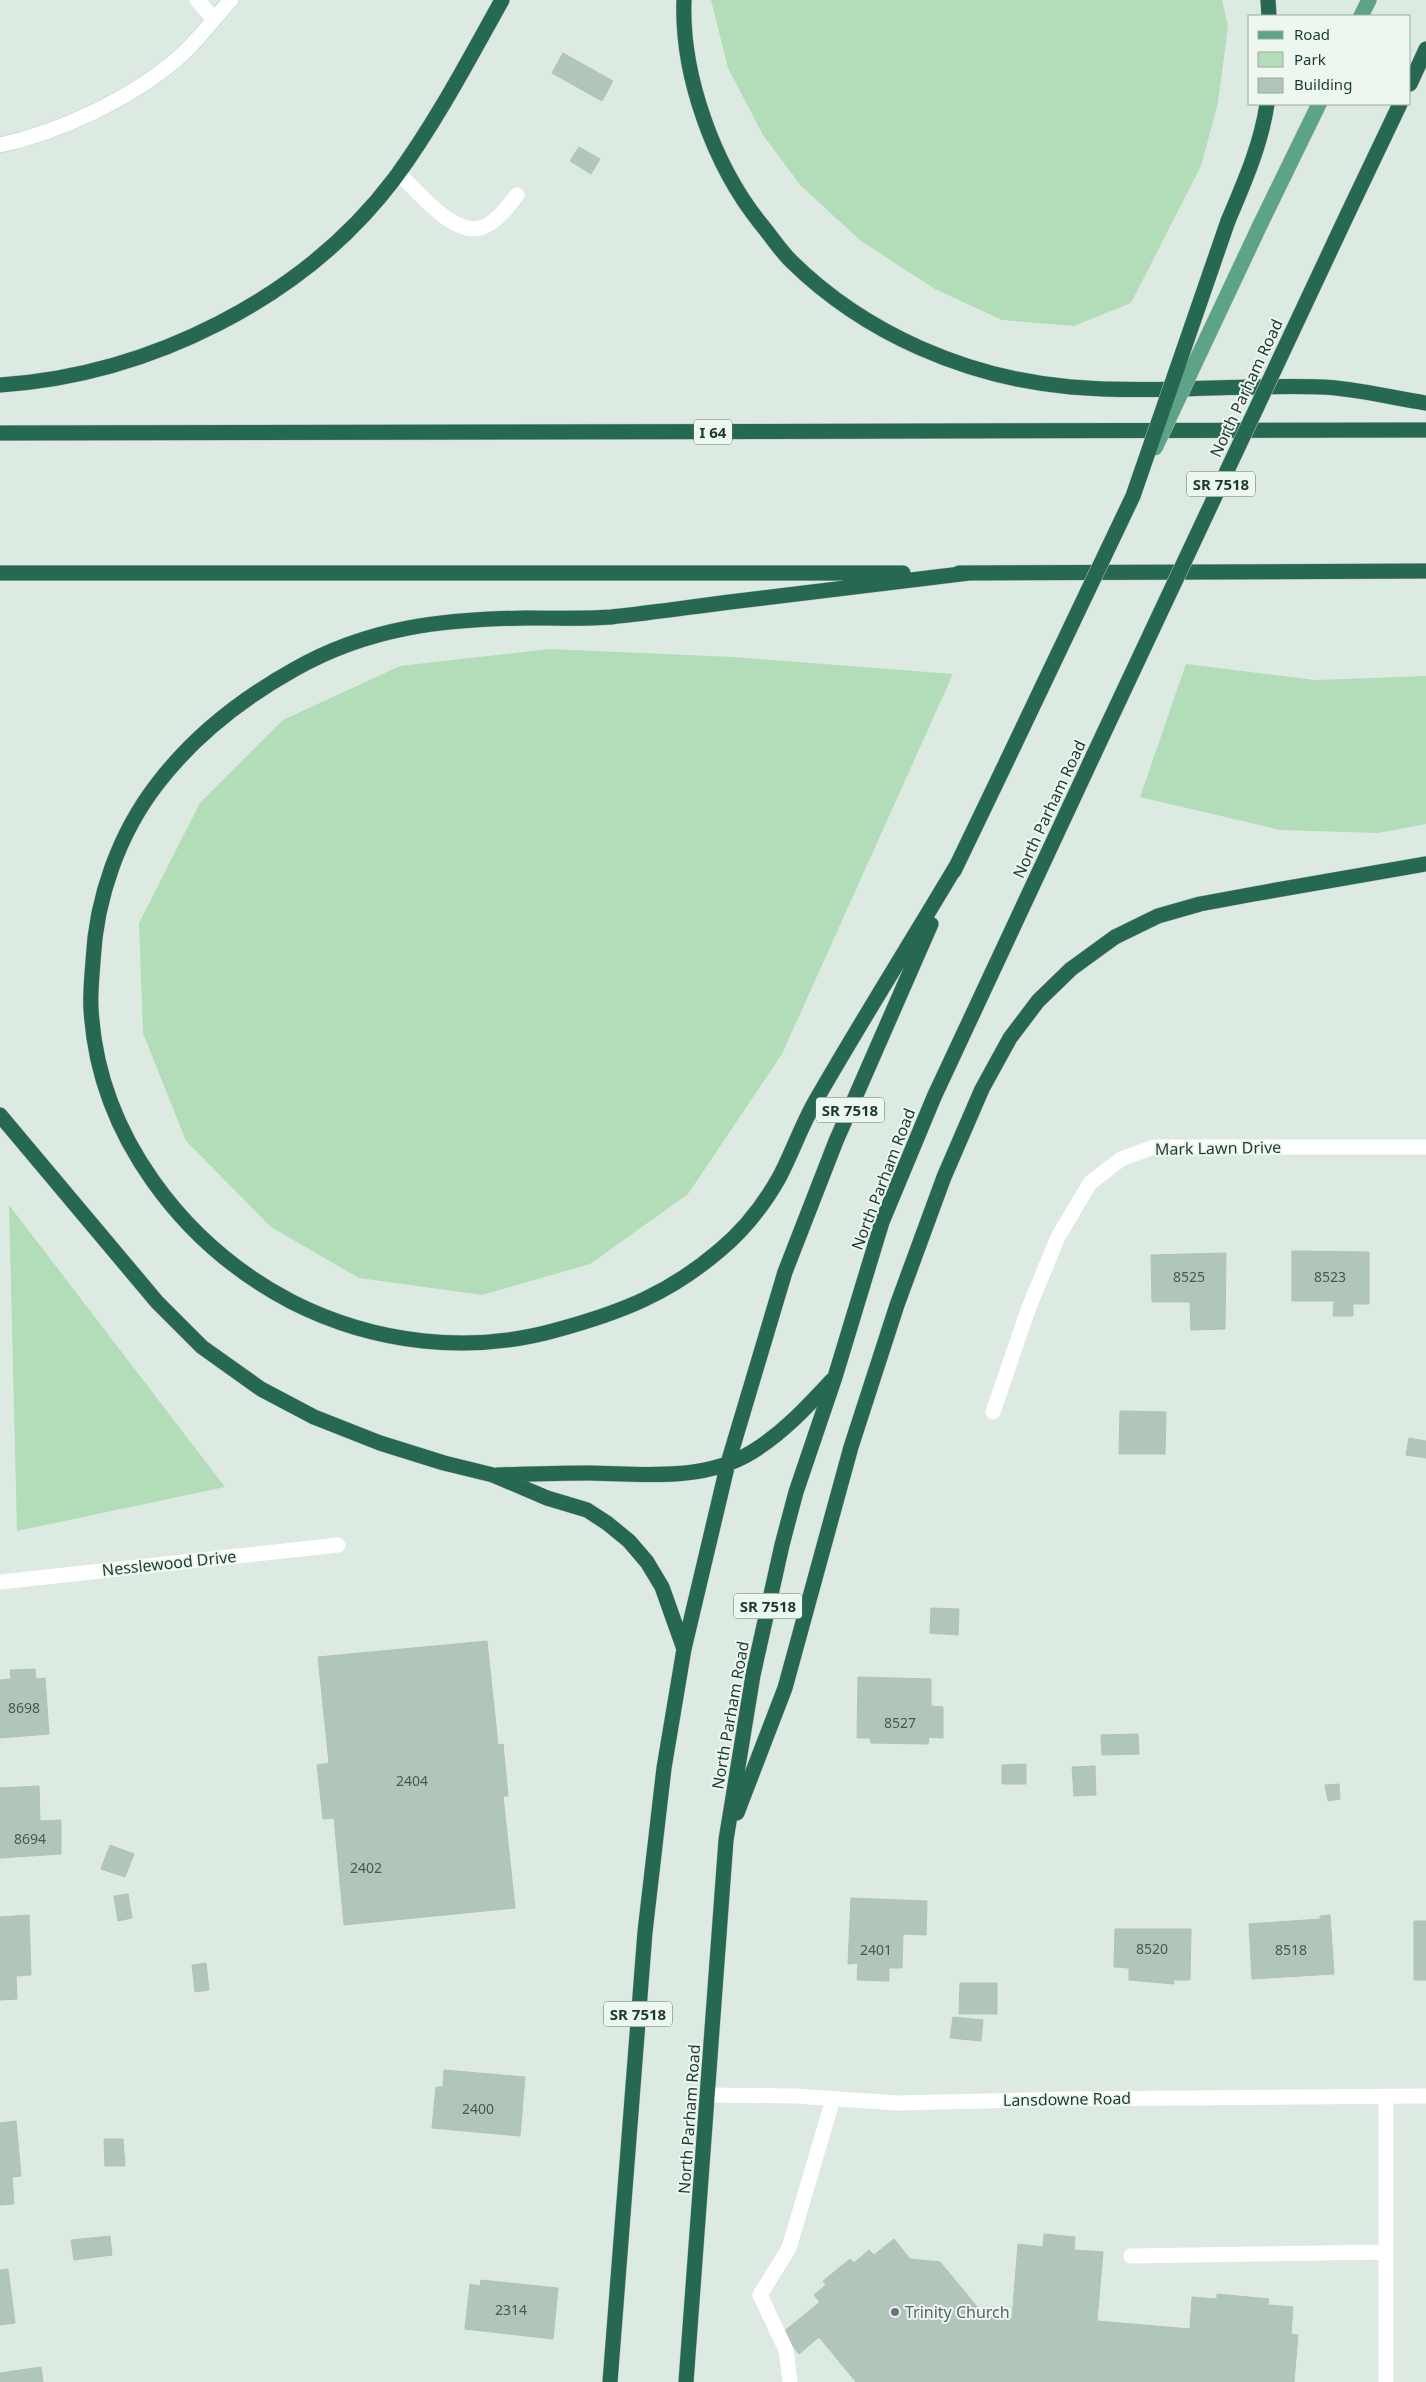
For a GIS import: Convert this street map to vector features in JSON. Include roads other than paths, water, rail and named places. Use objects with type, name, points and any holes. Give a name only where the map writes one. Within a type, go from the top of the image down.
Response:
[{"type":"highway","points":[[0,385],[78,374],[132,358],[184,339],[235,315],[290,280],[349,230],[398,173],[437,117],[502,0]]},
{"type":"highway","points":[[684,0],[686,43],[693,80],[711,137],[728,174],[750,210],[790,260],[825,292],[869,322],[899,338],[971,368],[1036,383],[1118,389],[1324,387],[1426,403]]},
{"type":"highway","points":[[1268,0],[1270,15]]},
{"type":"highway","points":[[1411,82],[1426,49]]},
{"type":"highway","points":[[1132,496],[1228,221],[1251,166],[1264,121],[1266,105]]},
{"type":"highway","name":"North Parham Road","points":[[686,2382],[726,1840],[740,1750],[769,1601],[796,1492],[835,1377],[882,1222],[930,1106],[1400,105]]},
{"type":"highway","name":"I 64","points":[[0,433],[1426,430]]},
{"type":"highway","name":"SR 7518","points":[[610,2382],[645,1932],[664,1768],[684,1649],[728,1463],[785,1272],[836,1141],[958,863],[1132,496]]},
{"type":"highway","points":[[0,573],[1426,571]]},
{"type":"highway","points":[[958,863],[812,1107],[778,1179],[754,1215],[727,1245],[693,1273],[651,1298],[599,1318],[529,1338],[465,1344],[407,1340],[361,1330],[317,1314],[241,1272],[207,1244],[176,1212],[138,1160],[114,1111],[97,1055],[91,1008],[94,940],[101,900],[117,854],[146,800],[160,780],[203,733],[234,708],[297,668],[339,647],[382,632],[433,623],[479,619],[606,618],[968,573]]},
{"type":"highway","points":[[726,1840],[786,1688],[849,1456],[897,1305],[944,1177],[982,1089],[1010,1038],[1038,1001],[1071,969],[1115,937],[1158,916],[1200,904],[1426,864]]},
{"type":"highway","points":[[0,1115],[157,1302],[202,1347],[262,1389],[314,1417],[380,1443],[444,1463],[493,1475],[547,1498],[587,1510],[607,1523],[629,1542],[647,1562],[662,1587],[684,1649]]},
{"type":"highway","points":[[493,1475],[554,1473],[676,1475],[701,1471],[728,1463],[752,1452],[777,1434],[803,1411],[835,1377]]},
{"type":"main road","points":[[1362,15],[1369,0]]},
{"type":"main road","name":"SR 7518","points":[[1132,496],[1319,105]]},
{"type":"street","points":[[197,0],[214,19]]},
{"type":"street","points":[[0,145],[52,129],[103,107],[135,88],[177,59],[231,0]]},
{"type":"street","points":[[398,173],[453,224],[469,230],[484,227],[500,215],[517,195]]},
{"type":"street","name":"Mark Lawn Drive","points":[[994,1412],[1029,1307],[1058,1237],[1090,1183],[1121,1159],[1154,1147],[1163,1146],[1426,1147]]},
{"type":"street","name":"Nesslewood Drive","points":[[0,1582],[338,1545]]},
{"type":"street","name":"Lansdowne Road","points":[[708,2095],[897,2103],[1070,2098],[1426,2096]]},
{"type":"street","points":[[1386,2097],[1386,2382]]},
{"type":"street","points":[[790,2382],[786,2350],[760,2295],[788,2248],[834,2099]]},
{"type":"street","points":[[1131,2256],[1386,2252]]},
{"type":"place","name":"Trinity Church","points":[[895,2312]]}]
